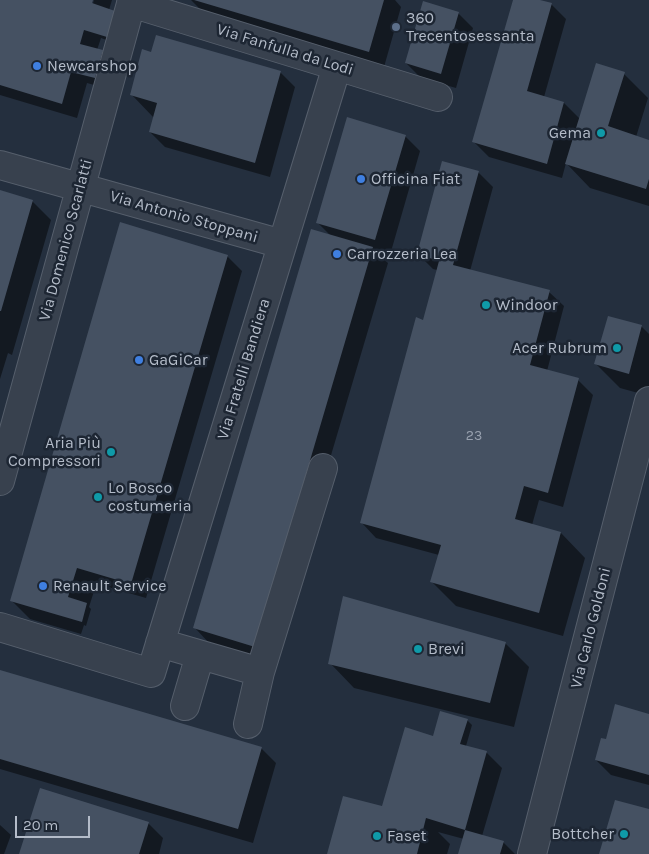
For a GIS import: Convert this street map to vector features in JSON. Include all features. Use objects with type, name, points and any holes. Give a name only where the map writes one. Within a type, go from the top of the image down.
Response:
[{"type":"street","name":"Via Fanfulla da Lodi","points":[[131,1],[438,97]]},
{"type":"street","name":"Via Domenico Scarlatti","points":[[0,481],[131,1]]},
{"type":"street","name":"Via Fratelli Bandiera","points":[[0,628],[151,673],[337,66]]},
{"type":"street","name":"Via Antonio Stoppani","points":[[0,165],[282,244]]},
{"type":"street","name":"Via Carlo Goldoni","points":[[532,854],[649,401]]},
{"type":"street","points":[[248,724],[260,672],[323,468]]},
{"type":"street","points":[[160,643],[260,672]]},
{"type":"street","points":[[185,706],[200,655]]},
{"type":"building","points":[[0,0],[93,0],[92,3],[115,11],[107,37],[84,30],[80,44],[103,50],[95,78],[71,72],[62,104],[0,85]]},
{"type":"building","points":[[194,0],[384,0],[369,52]]},
{"type":"building","points":[[513,0],[540,0],[552,3],[527,91],[564,102],[547,164],[472,142]]},
{"type":"building","points":[[423,1],[459,12],[441,74],[405,63]]},
{"type":"building","points":[[156,35],[281,71],[255,163],[149,132],[157,103],[130,95],[142,49],[151,52]]},
{"type":"building","name":"Gema","points":[[596,63],[625,72],[608,126],[649,140],[649,179],[646,189],[565,164]]},
{"type":"building","name":"Officina Fiat","points":[[347,117],[406,135],[375,240],[316,223]]},
{"type":"building","points":[[442,161],[479,171],[453,265],[550,290],[530,365],[579,378],[548,493],[524,486],[515,519],[561,532],[539,613],[430,582],[441,545],[360,523],[416,317],[423,320],[439,261],[417,254]]},
{"type":"building","points":[[0,190],[33,200],[1,311],[0,311]]},
{"type":"building","points":[[120,222],[228,255],[131,584],[77,568],[68,597],[87,603],[82,622],[10,601]]},
{"type":"building","points":[[311,229],[373,247],[255,647],[193,628]]},
{"type":"building","name":"Acer Rubrum","points":[[608,316],[642,325],[629,374],[594,364]]},
{"type":"building","name":"Brevi","points":[[343,596],[506,642],[490,703],[328,664]]},
{"type":"building","points":[[0,670],[262,747],[238,829],[0,759]]},
{"type":"building","points":[[615,704],[649,714],[649,775],[595,760],[601,738],[606,739]]},
{"type":"building","points":[[440,711],[468,719],[460,744],[487,751],[465,830],[426,818],[417,854],[327,854],[343,796],[382,806],[405,727],[433,736]]},
{"type":"building","points":[[40,788],[149,822],[139,854],[19,854]]},
{"type":"building","name":"Bottcher","points":[[615,800],[649,809],[649,854],[599,854]]},
{"type":"building","points":[[465,830],[504,841],[500,854],[458,854]]},
{"type":"place","name":"360 Trecentosessanta","points":[[396,27]]},
{"type":"place","name":"Newcarshop","points":[[37,66]]},
{"type":"place","name":"Gema","points":[[601,133]]},
{"type":"place","name":"Officina Fiat","points":[[361,179]]},
{"type":"place","name":"Carrozzeria Lea","points":[[337,254]]},
{"type":"place","name":"Windoor","points":[[486,305]]},
{"type":"place","name":"Acer Rubrum","points":[[617,348]]},
{"type":"place","name":"GaGiCar","points":[[139,360]]},
{"type":"place","name":"Aria Più Compressori","points":[[111,452]]},
{"type":"place","name":"Lo Bosco costumeria","points":[[98,497]]},
{"type":"place","name":"Renault Service","points":[[43,586]]},
{"type":"place","name":"Brevi","points":[[418,649]]},
{"type":"place","name":"Bottcher","points":[[624,834]]},
{"type":"place","name":"Faset","points":[[377,836]]}]
